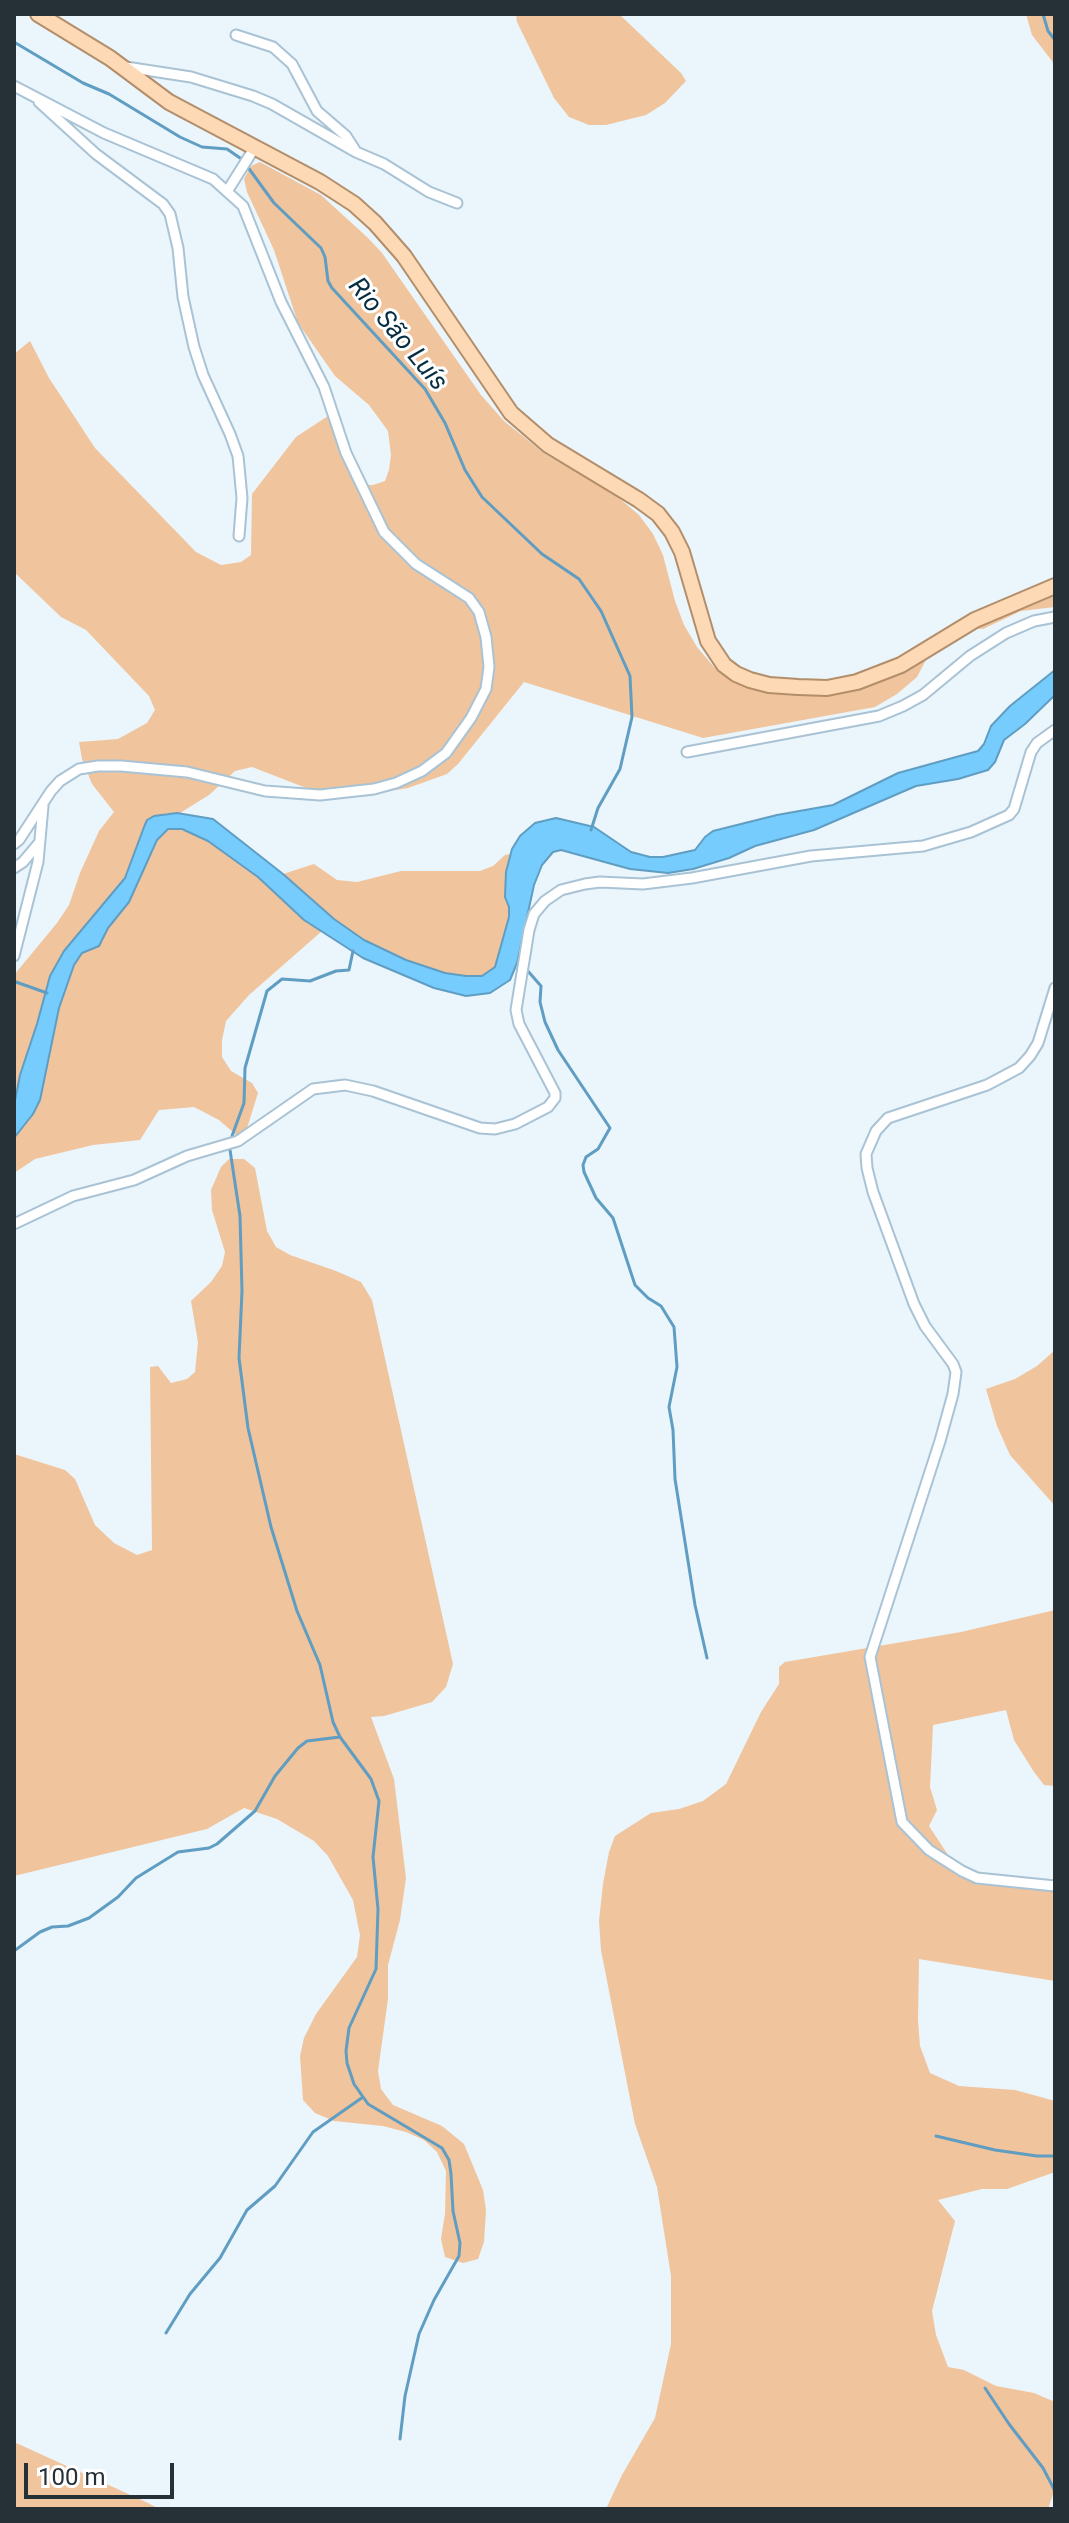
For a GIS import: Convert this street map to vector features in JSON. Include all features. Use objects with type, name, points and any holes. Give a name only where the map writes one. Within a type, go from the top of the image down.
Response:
[{"type":"main road","points":[[38,14],[129,71],[169,102],[252,152],[320,182],[354,204],[375,223],[404,256],[511,413],[548,445],[658,514],[682,552],[708,641],[724,665],[736,674],[769,685],[798,687],[827,688],[857,682],[901,665],[989,613],[1055,586]]},
{"type":"street","points":[[236,35],[273,47],[292,64],[317,111],[346,136],[356,152]]},
{"type":"street","points":[[129,71],[191,77],[253,96],[384,164],[429,192],[457,203]]},
{"type":"street","points":[[14,86],[104,133],[213,179],[243,206],[281,302],[324,387],[346,453],[384,532],[416,564],[469,598],[479,612],[486,637],[489,667],[486,689],[471,718],[446,753],[422,771],[396,783],[374,789],[320,795],[265,791],[187,772],[98,766],[79,769],[60,781],[14,844]]},
{"type":"street","points":[[27,92],[96,154],[163,204],[170,214],[194,347],[238,456],[242,498],[239,536]]},
{"type":"street","points":[[228,190],[252,152]]},
{"type":"street","points":[[687,752],[879,716],[923,695],[970,656],[1006,633],[1034,621],[1055,617]]},
{"type":"street","points":[[14,1224],[73,1196],[134,1180],[187,1156],[238,1141],[313,1089],[345,1085],[373,1091],[489,1130],[515,1124],[548,1107],[555,1098],[519,1024],[516,1010],[534,914],[554,894],[570,887],[600,882],[643,884],[811,856],[923,846],[971,832],[1009,815],[1014,809],[1031,752],[1037,743],[1055,730]]},
{"type":"street","points":[[14,956],[38,862],[43,803]]},
{"type":"street","points":[[14,868],[41,841]]},
{"type":"street","points":[[1055,988],[1038,1043],[1019,1068],[987,1085],[888,1118],[876,1131],[866,1154],[877,1204],[914,1304],[956,1372],[940,1441],[870,1657],[902,1822],[929,1850],[977,1878],[1055,1886]]},
{"type":"shaded area","points":[[516,14],[619,14],[686,81],[665,103],[646,115],[606,125],[589,125],[569,117],[554,98]]},
{"type":"shaded area","points":[[1026,14],[1055,14],[1055,69],[1032,35]]},
{"type":"shaded area","points":[[260,162],[321,195],[368,238],[382,253],[481,395],[504,421],[545,454],[613,493],[639,515],[663,555],[684,625],[714,667],[740,680],[781,690],[809,692],[847,687],[882,676],[963,622],[1055,586],[1055,607],[1021,611],[983,629],[963,628],[948,635],[928,656],[917,677],[875,707],[703,738],[524,682],[458,764],[447,774],[408,788],[351,797],[314,791],[252,767],[235,771],[209,795],[180,813],[167,813],[147,820],[125,878],[64,951],[50,976],[20,1075],[14,1106],[14,975],[69,905],[99,831],[114,812],[92,784],[79,742],[118,739],[147,723],[155,710],[149,696],[86,630],[61,617],[14,572],[14,354],[30,341],[49,378],[95,448],[196,552],[221,565],[241,562],[251,555],[252,494],[296,437],[331,414],[346,462],[358,479],[366,485],[373,485],[385,481],[389,470],[388,431],[369,405],[335,376],[298,323],[274,250],[247,192],[244,179],[251,166]]},
{"type":"shaded area","points":[[174,828],[208,841],[258,877],[304,920],[322,931],[249,995],[226,1021],[222,1057],[231,1071],[252,1083],[258,1093],[243,1141],[219,1120],[194,1107],[159,1110],[140,1140],[93,1145],[35,1159],[14,1173],[14,1138],[40,1100],[59,1007],[74,965],[82,953],[99,946],[108,928],[129,902],[161,834]]},
{"type":"shaded area","points":[[510,854],[505,897],[509,917],[495,967],[482,976],[445,973],[406,960],[364,940],[334,919],[283,874],[314,864],[337,880],[357,882],[401,871],[480,871]]},
{"type":"shaded area","points":[[229,1159],[244,1159],[255,1168],[267,1231],[276,1247],[361,1282],[372,1300],[453,1664],[446,1687],[432,1702],[371,1717],[394,1779],[406,1878],[400,1920],[388,1965],[388,1999],[378,2071],[381,2089],[393,2105],[442,2126],[464,2144],[483,2190],[486,2210],[484,2242],[478,2259],[463,2263],[445,2257],[441,2239],[446,2171],[437,2152],[424,2140],[406,2132],[383,2126],[334,2121],[315,2113],[303,2100],[300,2056],[304,2038],[316,2014],[357,1957],[360,1935],[353,1900],[328,1856],[314,1841],[277,1819],[244,1808],[207,1829],[14,1876],[14,1454],[65,1470],[75,1479],[95,1525],[114,1543],[137,1555],[152,1550],[150,1367],[158,1366],[171,1383],[187,1379],[195,1372],[198,1342],[191,1301],[222,1266],[225,1252],[212,1210],[211,1190],[221,1167]]},
{"type":"shaded area","points":[[1055,1350],[1055,1506],[1010,1455],[986,1389],[1015,1379]]},
{"type":"shaded area","points":[[1055,1610],[1055,1786],[1044,1785],[1034,1772],[1014,1740],[1006,1710],[933,1725],[930,1787],[937,1810],[929,1826],[956,1867],[977,1875],[1055,1888],[1055,1981],[919,1959],[918,2020],[920,2046],[930,2073],[959,2086],[1015,2090],[1055,2101],[1055,2172],[1007,2189],[982,2189],[938,2200],[955,2221],[932,2311],[936,2335],[948,2367],[964,2370],[996,2386],[1034,2393],[1055,2402],[1055,2488],[1048,2509],[606,2509],[655,2418],[671,2344],[671,2276],[657,2187],[635,2124],[601,1950],[599,1921],[603,1884],[615,1836],[651,1813],[703,1801],[726,1784],[761,1712],[779,1684],[779,1667],[785,1662],[961,1632]]},
{"type":"shaded area","points":[[14,2442],[148,2503],[159,2509],[14,2509]]},
{"type":"water","points":[[1055,670],[1055,695],[1004,740],[995,762],[988,770],[916,786],[814,830],[755,846],[693,869],[668,873],[630,869],[561,850],[553,852],[542,865],[534,885],[517,963],[510,980],[490,993],[466,996],[434,988],[363,958],[304,920],[258,877],[208,841],[182,829],[168,829],[157,840],[129,902],[108,928],[99,946],[82,953],[74,965],[59,1008],[40,1100],[14,1138],[14,1106],[20,1075],[50,976],[64,951],[125,878],[147,820],[154,816],[177,813],[213,819],[364,940],[406,960],[445,973],[482,976],[495,967],[509,917],[505,897],[506,872],[512,849],[520,836],[535,823],[556,818],[594,827],[631,852],[650,857],[695,850],[713,831],[833,805],[898,773],[978,751],[991,726],[1010,706]]},
{"type":"waterway","points":[[1043,14],[1048,31],[1055,40]]},
{"type":"waterway","name":"Rio São Luís","points":[[14,42],[180,137],[202,147],[227,149],[243,160]]},
{"type":"waterway","name":"Rio São Luís","points":[[247,166],[274,203],[321,248],[332,288],[425,389],[445,423],[465,470],[482,497],[542,554],[579,579],[601,611],[630,676],[632,717],[620,769],[598,808],[591,830]]},
{"type":"waterway","points":[[232,1136],[244,1103],[245,1068],[267,991],[282,979],[310,981],[336,971],[349,970],[353,951]]},
{"type":"waterway","points":[[527,970],[541,986],[540,1002],[545,1022],[558,1050],[610,1128],[598,1149],[586,1157],[584,1172],[596,1198],[613,1218],[635,1285],[661,1306],[674,1327],[677,1367],[669,1407],[675,1479],[695,1605],[707,1658]]},
{"type":"waterway","points":[[16,982],[47,993]]},
{"type":"waterway","points":[[230,1150],[240,1216],[242,1291],[239,1358],[248,1428],[271,1527],[297,1611],[320,1665],[333,1722],[340,1737],[371,1779],[379,1801],[373,1857],[378,1909],[376,1969],[349,2028],[347,2063],[354,2084],[368,2104],[442,2148],[449,2160],[451,2174],[459,2256],[419,2334],[405,2396],[400,2439]]},
{"type":"waterway","points":[[14,1951],[40,1932],[89,1918],[118,1897],[136,1878],[178,1852],[217,1844],[255,1811],[275,1776],[298,1748],[307,1741],[340,1737]]},
{"type":"waterway","points":[[166,2333],[190,2294],[220,2258],[247,2210],[275,2186],[313,2132],[363,2097]]},
{"type":"waterway","points":[[936,2136],[995,2150],[1055,2156]]},
{"type":"waterway","points":[[985,2388],[1043,2468],[1055,2491]]}]
